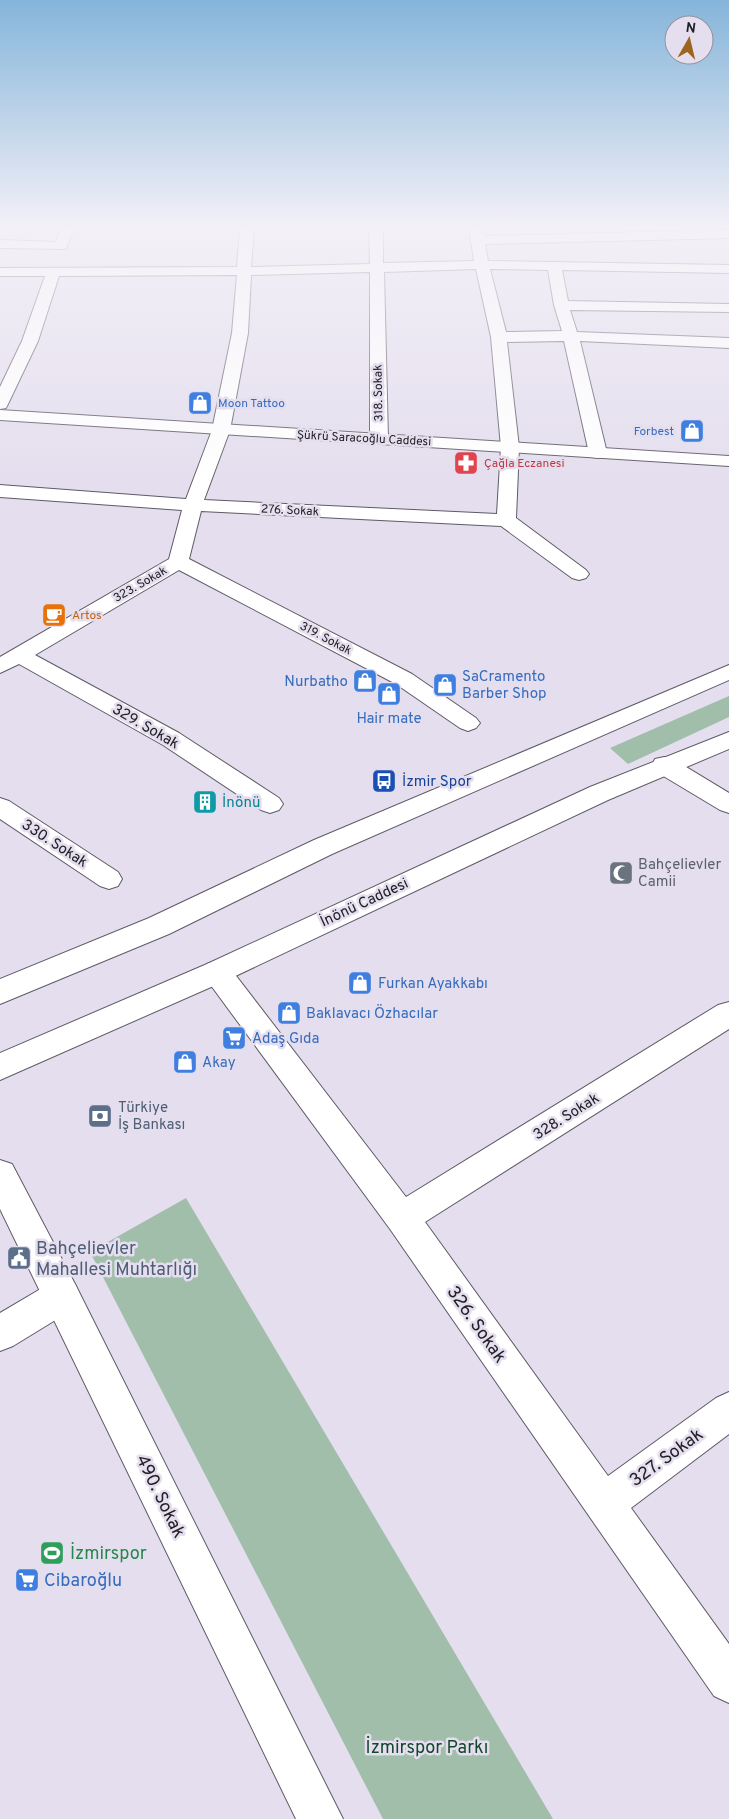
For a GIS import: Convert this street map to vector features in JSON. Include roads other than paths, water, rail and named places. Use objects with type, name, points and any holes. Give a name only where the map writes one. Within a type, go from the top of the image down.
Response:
[{"type":"street","points":[[0,404],[30,341],[40,312]]},
{"type":"street","points":[[221,430],[240,333],[242,312]]},
{"type":"street","name":"318. Sokak","points":[[377,312],[379,440]]},
{"type":"street","points":[[493,312],[499,337],[510,447],[506,520],[579,574]]},
{"type":"street","points":[[563,312],[571,336],[598,453]]},
{"type":"street","points":[[499,337],[571,336],[729,343]]},
{"type":"street","name":"Şükrü Saracoğlu Caddesi","points":[[0,415],[729,461]]},
{"type":"street","name":"323. Sokak","points":[[9,660],[178,562],[193,505],[221,430]]},
{"type":"street","name":"276. Sokak","points":[[0,490],[193,505],[506,520]]},
{"type":"street","name":"319. Sokak","points":[[178,562],[404,679],[455,712],[468,723]]},
{"type":"street","name":"329. Sokak","points":[[9,660],[171,739],[270,804]]},
{"type":"street","points":[[0,992],[159,926],[323,847],[729,672]]},
{"type":"street","name":"İnönü Caddesi","points":[[0,1066],[217,972],[552,813],[664,765],[729,740]]},
{"type":"street","points":[[664,765],[729,804]]},
{"type":"street","name":"330. Sokak","points":[[0,807],[110,879]]},
{"type":"street","name":"326. Sokak","points":[[217,972],[402,1218],[729,1681]]},
{"type":"street","name":"328. Sokak","points":[[402,1218],[729,1014]]},
{"type":"street","name":"490. Sokak","points":[[0,1174],[320,1819]]},
{"type":"street","points":[[0,1333],[62,1296]]},
{"type":"street","name":"327. Sokak","points":[[604,1503],[729,1411]]},
{"type":"place","name":"Moon Tattoo","points":[[200,403]]},
{"type":"place","name":"Forbest","points":[[692,431]]},
{"type":"place","name":"Çağla Eczanesi","points":[[466,463]]},
{"type":"place","name":"Artos","points":[[54,615]]},
{"type":"place","name":"Nurbatho","points":[[365,681]]},
{"type":"place","name":"SaCramento Barber Shop","points":[[445,685]]},
{"type":"place","name":"Hair mate","points":[[389,694]]},
{"type":"place","name":"İzmir Spor","points":[[384,781]]},
{"type":"place","name":"İnönü","points":[[205,802]]},
{"type":"place","name":"Bahçelievler Camii","points":[[621,873]]},
{"type":"place","name":"Furkan Ayakkabı","points":[[360,983]]},
{"type":"place","name":"Baklavacı Özhacılar","points":[[289,1013]]},
{"type":"place","name":"Adaş Gıda","points":[[234,1038]]},
{"type":"place","name":"Akay","points":[[185,1062]]},
{"type":"place","name":"Türkiye İş Bankası","points":[[100,1116]]},
{"type":"place","name":"Bahçelievler Mahallesi Muhtarlığı","points":[[19,1258]]},
{"type":"place","name":"İzmirspor","points":[[52,1553]]},
{"type":"place","name":"Cibaroğlu","points":[[27,1580]]},
{"type":"park label","name":"İzmirspor Parkı","points":[[427,1747]]}]
